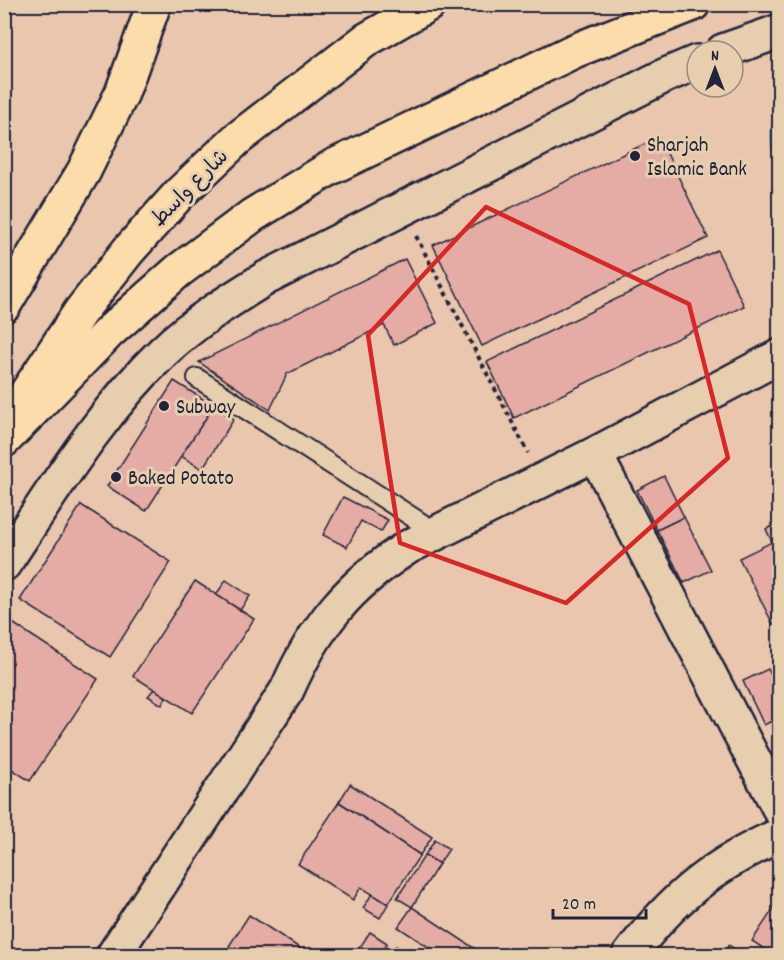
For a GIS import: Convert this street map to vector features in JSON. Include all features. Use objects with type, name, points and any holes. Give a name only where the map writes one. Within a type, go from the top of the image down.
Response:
[{"type":"main road","points":[[4,305],[84,171],[122,93],[154,4]]},
{"type":"main road","name":"شارع واسط","points":[[4,427],[80,312],[128,251],[180,193],[237,139],[366,40],[429,4]]},
{"type":"main road","points":[[4,440],[109,332],[178,271],[253,215],[342,162],[574,51],[693,4]]},
{"type":"street","points":[[745,43],[780,31]]},
{"type":"street","points":[[4,564],[90,437],[123,395],[164,351],[212,312],[266,278],[685,67]]},
{"type":"street","points":[[113,956],[287,690],[437,533],[780,356]]},
{"type":"street","points":[[595,453],[780,810]]},
{"type":"street","points":[[629,956],[648,929],[678,898],[712,870],[750,848],[780,835]]},
{"type":"lane","points":[[197,378],[437,533]]},
{"type":"path","points":[[402,209],[543,480]]},
{"type":"highlighted area","points":[[486,207],[689,304],[728,458],[566,603],[400,543],[368,335]]},
{"type":"water","points":[[779,98],[779,169],[773,152],[772,134]]},
{"type":"building","points":[[659,137],[708,238],[482,346],[433,245]]},
{"type":"building","points":[[717,250],[744,306],[514,418],[487,362]]},
{"type":"building","points":[[405,259],[437,323],[394,345],[384,325],[287,374],[270,410],[199,362]]},
{"type":"building","points":[[174,381],[214,406],[146,511],[107,486]]},
{"type":"building","points":[[214,406],[234,419],[202,469],[181,456]]},
{"type":"building","points":[[664,476],[684,517],[657,530],[637,490]]},
{"type":"building","points":[[343,497],[388,520],[381,532],[361,521],[347,547],[323,535]]},
{"type":"building","points":[[81,505],[171,562],[110,657],[20,600]]},
{"type":"building","points":[[684,517],[711,570],[684,583],[657,530]]},
{"type":"building","points":[[780,522],[780,621],[773,624],[739,558],[772,542],[766,529]]},
{"type":"building","points":[[226,580],[250,596],[240,610],[216,595]]},
{"type":"building","points":[[195,581],[254,619],[192,713],[133,676]]},
{"type":"building","points":[[11,622],[98,679],[30,781],[4,764],[4,632]]},
{"type":"building","points":[[768,669],[780,692],[780,717],[764,725],[743,681]]},
{"type":"building","points":[[154,689],[166,697],[162,705],[148,696]]},
{"type":"building","points":[[350,784],[432,837],[420,855],[339,802]]},
{"type":"building","points":[[339,802],[420,855],[388,904],[361,887],[353,900],[298,864]]},
{"type":"building","points":[[435,840],[449,849],[439,864],[425,855]]},
{"type":"building","points":[[425,855],[439,864],[412,907],[397,898]]},
{"type":"building","points":[[372,894],[388,904],[380,918],[363,908]]},
{"type":"building","points":[[780,899],[780,947],[774,955],[752,941]]},
{"type":"building","points":[[412,907],[486,956],[442,956],[398,927]]},
{"type":"building","points":[[249,915],[312,956],[243,956],[229,946]]},
{"type":"building","points":[[370,932],[387,943],[379,956],[354,956]]},
{"type":"building","points":[[729,945],[744,956],[722,956]]},
{"type":"building","points":[[396,946],[410,956],[389,956]]},
{"type":"place","name":"Sharjah Islamic Bank","points":[[635,156]]},
{"type":"place","name":"Subway","points":[[164,406]]},
{"type":"place","name":"Baked Potato","points":[[116,477]]}]
